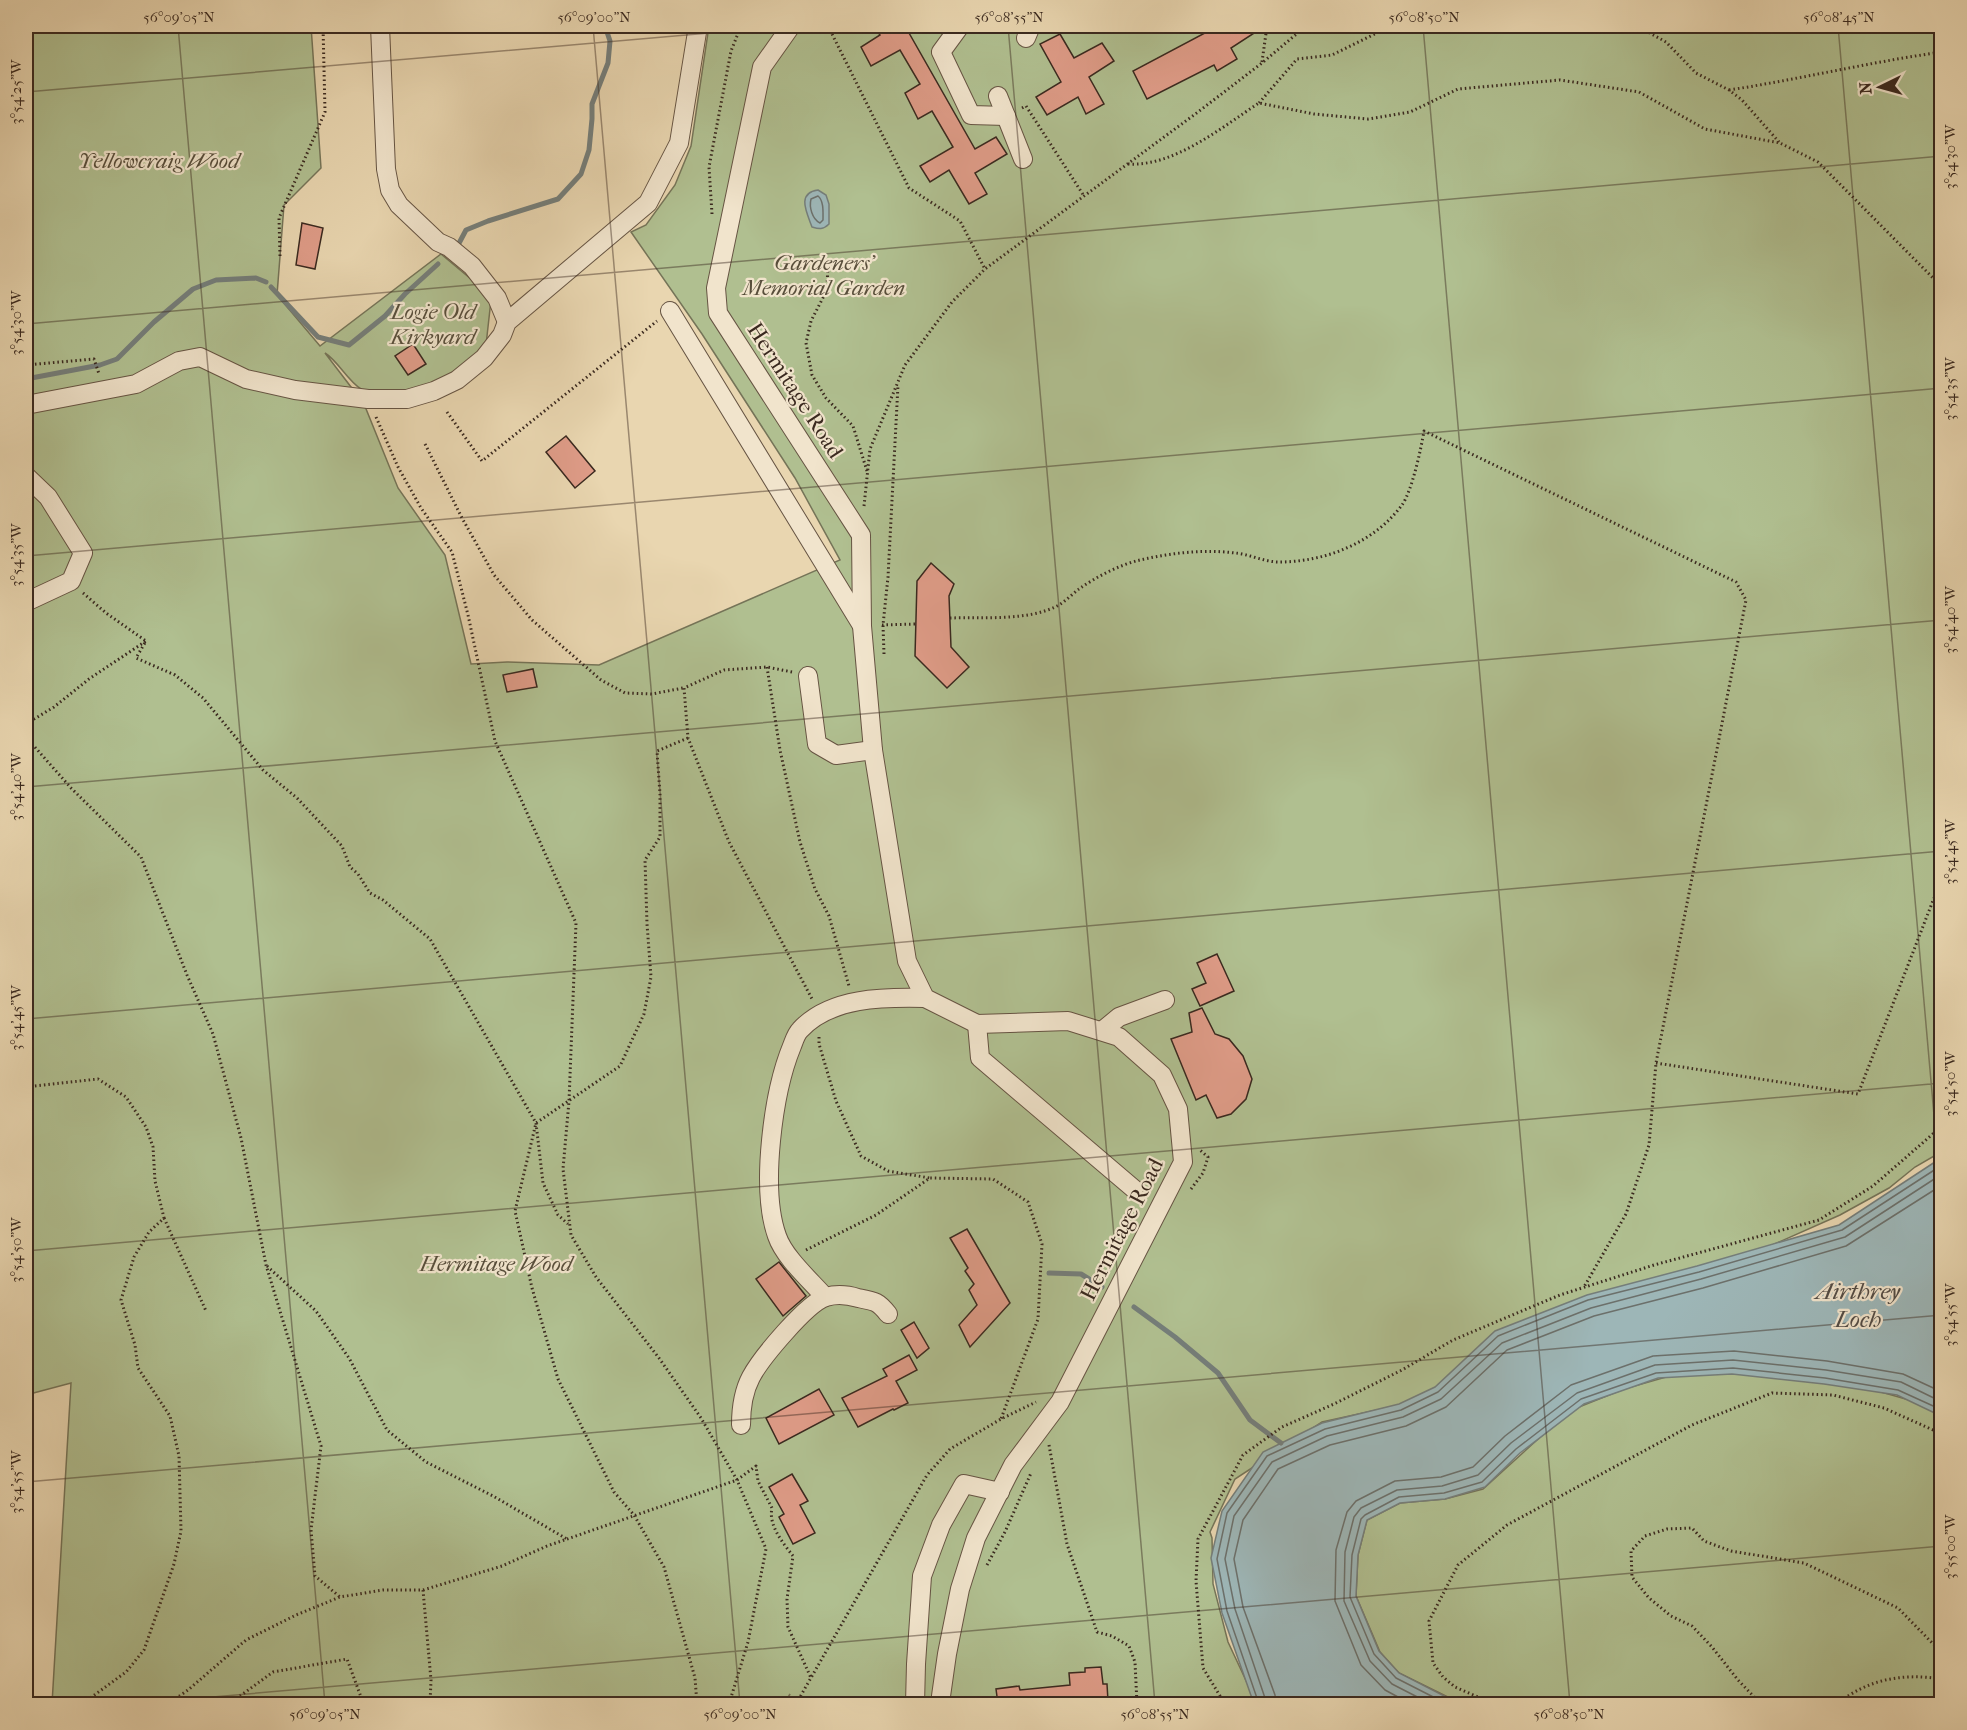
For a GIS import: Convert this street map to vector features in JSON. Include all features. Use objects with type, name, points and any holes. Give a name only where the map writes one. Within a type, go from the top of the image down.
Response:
[{"type":"street","points":[[380,26],[386,169],[390,190],[399,205],[438,242],[472,266],[497,298],[507,322]]},
{"type":"street","points":[[26,405],[136,384],[179,362],[200,357],[246,379],[295,390],[368,399],[407,399],[434,391],[457,380],[484,358],[502,335],[507,322],[648,203],[679,143],[698,26]]},
{"type":"street","name":"Hermitage Road","points":[[791,26],[762,67],[716,288],[718,313],[861,535]]},
{"type":"street","points":[[960,26],[941,51],[971,115],[1006,116]]},
{"type":"street","points":[[998,96],[1023,159]]},
{"type":"street","points":[[670,311],[862,626]]},
{"type":"street","points":[[26,476],[48,497],[83,553],[71,581],[26,602]]},
{"type":"street","points":[[825,1297],[790,1258],[777,1237],[770,1198],[770,1151],[786,1060],[798,1031],[820,1014],[863,1000],[891,997],[925,998],[907,961],[873,750],[862,626],[861,535]]},
{"type":"street","points":[[808,676],[817,744],[836,755],[873,750]]},
{"type":"street","name":"Hermitage Road","points":[[925,998],[977,1024],[1068,1021],[1119,1036],[1162,1075],[1178,1109],[1183,1162],[1060,1402],[1013,1465],[976,1538],[960,1589],[947,1654],[942,1704]]},
{"type":"street","points":[[1102,1031],[1119,1017],[1165,1000]]},
{"type":"street","points":[[977,1024],[980,1058],[1134,1189]]},
{"type":"street","points":[[741,1425],[741,1407],[751,1377],[777,1341],[796,1320],[825,1297],[846,1295],[879,1303],[888,1314]]},
{"type":"street","points":[[915,1704],[922,1576],[941,1525],[964,1484],[1000,1492]]},
{"type":"path","points":[[280,256],[279,218],[325,112],[325,26]]},
{"type":"path","points":[[712,222],[709,167],[731,51],[741,26]]},
{"type":"path","points":[[828,26],[909,188],[960,221],[984,269]]},
{"type":"path","points":[[1262,63],[1268,26]]},
{"type":"path","points":[[861,535],[870,450],[905,365],[952,302],[984,269],[1262,63],[1306,26]]},
{"type":"path","points":[[1128,164],[1144,165],[1188,149],[1259,103],[1297,59],[1332,56],[1391,26]]},
{"type":"path","points":[[1637,26],[1666,42],[1696,73],[1730,90],[1742,100],[1780,143]]},
{"type":"path","points":[[1730,90],[1878,61],[1941,52]]},
{"type":"path","points":[[1259,103],[1314,114],[1368,119],[1410,112],[1458,89],[1560,80],[1639,92],[1705,129],[1780,143],[1818,162],[1941,287]]},
{"type":"path","points":[[1006,116],[1026,106],[1084,196]]},
{"type":"path","points":[[828,262],[827,290],[811,321],[806,343],[812,375],[826,398],[853,426],[867,473]]},
{"type":"path","points":[[447,412],[482,460],[670,311]]},
{"type":"path","points":[[26,365],[94,359],[99,377]]},
{"type":"path","points":[[884,659],[883,625],[888,578],[895,419],[899,380]]},
{"type":"path","points":[[368,399],[398,467],[421,508],[452,552],[495,741],[576,923],[564,1169],[571,1235],[596,1277],[701,1419],[737,1480],[766,1549],[748,1642],[729,1704]]},
{"type":"path","points":[[950,618],[1032,615],[1058,606],[1080,589],[1110,572],[1137,561],[1180,552],[1236,553],[1277,562],[1338,552],[1353,546],[1375,532],[1403,504],[1421,453],[1424,431],[1736,582],[1746,600],[1656,1063],[1649,1145],[1626,1214],[1584,1287]]},
{"type":"path","points":[[425,444],[494,575],[532,620],[601,680],[625,693],[652,694],[684,688],[724,670],[767,667],[808,676]]},
{"type":"path","points":[[71,581],[106,613],[146,640]]},
{"type":"path","points":[[862,626],[917,624]]},
{"type":"path","points":[[146,640],[136,658],[175,675],[203,698],[263,770],[297,798],[342,846],[350,867],[358,874],[370,894],[383,900],[429,939],[536,1123],[543,1182],[558,1215],[570,1225]]},
{"type":"path","points":[[26,724],[54,707],[89,679],[146,640]]},
{"type":"path","points":[[767,667],[780,750],[800,842],[815,889],[829,916],[853,1003]]},
{"type":"path","points":[[684,688],[688,738],[729,842],[820,1014],[819,1044],[836,1101],[861,1156],[888,1172],[930,1178],[993,1179],[1028,1202],[1042,1244],[1038,1319],[1001,1419]]},
{"type":"path","points":[[26,737],[71,788],[141,857],[187,975],[213,1034],[240,1138],[266,1265],[321,1446],[310,1530],[315,1576],[340,1597]]},
{"type":"path","points":[[688,738],[657,751],[660,837],[645,860],[646,924],[651,977],[644,1014],[620,1066],[536,1123],[515,1211],[532,1288],[558,1379],[614,1492],[634,1515],[664,1567],[695,1678],[697,1704]]},
{"type":"path","points":[[1656,1063],[1858,1094],[1934,898],[1936,875],[1941,860]]},
{"type":"path","points":[[1934,898],[1941,915]]},
{"type":"path","points":[[26,1087],[98,1079],[126,1097],[146,1127],[153,1147],[155,1181],[164,1218],[206,1311]]},
{"type":"path","points":[[1225,1704],[1203,1668],[1196,1581],[1198,1539],[1243,1455],[1280,1428],[1402,1370],[1453,1340],[1560,1295],[1654,1265],[1819,1220],[1873,1186],[1941,1126]]},
{"type":"path","points":[[790,1258],[876,1215],[930,1178]]},
{"type":"path","points":[[82,1704],[126,1672],[144,1650],[174,1564],[181,1531],[179,1456],[170,1416],[138,1368],[135,1345],[121,1300],[134,1257],[149,1232],[164,1218]]},
{"type":"path","points":[[266,1265],[316,1311],[349,1358],[387,1430],[426,1462],[493,1496],[567,1539]]},
{"type":"path","points":[[1494,1704],[1455,1687],[1443,1677],[1433,1663],[1429,1622],[1458,1565],[1507,1525],[1692,1425],[1772,1393],[1833,1395],[1884,1408],[1941,1434]]},
{"type":"path","points":[[796,1704],[927,1475],[950,1449],[1001,1419],[1039,1401]]},
{"type":"path","points":[[1048,1435],[1067,1544],[1085,1600],[1097,1632],[1112,1636],[1130,1646],[1135,1662],[1137,1704]]},
{"type":"path","points":[[168,1704],[188,1690],[246,1640],[296,1615],[340,1597],[383,1590],[423,1590],[502,1566],[567,1539],[737,1480],[756,1466],[758,1481],[772,1508],[770,1516],[779,1538],[793,1556],[787,1599],[788,1627],[811,1678]]},
{"type":"path","points":[[1761,1704],[1692,1626],[1671,1616],[1649,1598],[1632,1577],[1632,1551],[1646,1536],[1667,1529],[1692,1528],[1704,1541],[1731,1551],[1804,1563],[1898,1608],[1941,1653]]},
{"type":"path","points":[[423,1590],[431,1680],[430,1704]]},
{"type":"path","points":[[229,1704],[273,1672],[347,1659],[362,1704]]},
{"type":"path","points":[[1837,1704],[1878,1681],[1917,1676],[1941,1679]]},
{"type":"green space","points":[[26,26],[311,26],[321,168],[284,205],[277,295],[320,346],[441,254],[484,290],[491,300],[486,345],[466,363],[434,382],[397,392],[369,393],[356,385],[325,353],[364,404],[398,488],[445,555],[471,664],[507,662],[599,665],[840,560],[795,478],[702,334],[631,232],[646,225],[675,185],[691,146],[709,26],[1941,26],[1941,1152],[1915,1167],[1889,1188],[1840,1215],[1423,1400],[1322,1422],[1235,1479],[1210,1532],[1213,1584],[1228,1642],[1257,1704],[786,1704],[790,1694],[784,1704],[52,1704],[71,1383],[26,1395]]},
{"type":"green space","points":[[1749,1371],[1853,1384],[1941,1409],[1941,1704],[1462,1704],[1399,1673],[1380,1652],[1356,1596],[1358,1555],[1367,1520],[1400,1503],[1445,1499],[1483,1489],[1569,1411],[1624,1389],[1673,1375]]},
{"type":"water","points":[[818,190],[826,195],[829,204],[829,224],[821,228],[812,227],[805,204],[807,195]]},
{"type":"water","name":"Airthrey Loch","points":[[1941,1158],[1941,1416],[1897,1395],[1732,1374],[1658,1378],[1584,1404],[1520,1453],[1485,1487],[1445,1499],[1400,1503],[1367,1520],[1358,1555],[1356,1596],[1379,1651],[1399,1673],[1460,1704],[1254,1704],[1222,1613],[1211,1558],[1222,1511],[1263,1452],[1322,1423],[1399,1404],[1435,1387],[1495,1331],[1587,1295],[1839,1225]]},
{"type":"building","points":[[874,26],[905,26],[975,149],[996,137],[1007,154],[975,173],[987,194],[969,204],[949,170],[930,182],[920,166],[953,147],[932,111],[918,119],[905,93],[920,84],[900,50],[871,66],[861,47],[880,35]]},
{"type":"building","points":[[1218,26],[1265,26],[1231,48],[1237,59],[1217,71],[1214,65],[1147,99],[1133,71]]},
{"type":"building","points":[[1060,34],[1074,58],[1102,43],[1114,61],[1089,77],[1104,104],[1086,114],[1078,97],[1047,115],[1036,97],[1061,82],[1040,44]]},
{"type":"building","points":[[302,223],[323,228],[315,269],[296,265]]},
{"type":"building","points":[[413,344],[426,364],[408,375],[395,356]]},
{"type":"building","points":[[566,436],[595,471],[575,488],[546,452]]},
{"type":"building","points":[[931,563],[954,584],[949,596],[951,647],[969,667],[947,688],[915,656],[917,581]]},
{"type":"building","points":[[533,669],[537,687],[507,692],[503,675]]},
{"type":"building","points":[[1217,954],[1234,991],[1200,1006],[1192,989],[1206,983],[1197,963]]},
{"type":"building","points":[[1202,1008],[1215,1034],[1229,1039],[1243,1056],[1252,1079],[1246,1099],[1231,1114],[1217,1118],[1206,1095],[1196,1100],[1171,1039],[1192,1032],[1189,1013]]},
{"type":"building","points":[[967,1229],[1010,1303],[970,1347],[959,1325],[977,1305],[969,1290],[974,1284],[965,1271],[968,1268],[950,1238]]},
{"type":"building","points":[[779,1262],[806,1296],[783,1316],[756,1279]]},
{"type":"building","points":[[914,1322],[929,1348],[917,1358],[901,1330]]},
{"type":"building","points":[[909,1355],[917,1370],[896,1381],[908,1403],[858,1427],[842,1398],[887,1376],[883,1369]]},
{"type":"building","points":[[819,1389],[834,1415],[779,1444],[766,1418]]},
{"type":"building","points":[[792,1474],[808,1501],[800,1505],[815,1533],[793,1544],[779,1517],[784,1514],[769,1487]]},
{"type":"building","points":[[1101,1667],[1103,1684],[1107,1684],[1108,1701],[1084,1704],[998,1704],[996,1689],[1019,1686],[1020,1690],[1070,1685],[1069,1673],[1085,1672],[1085,1668]]},
{"type":"waterway","points":[[457,247],[466,230],[558,199],[581,174],[589,150],[592,104],[608,63],[610,41],[605,26]]},
{"type":"waterway","points":[[271,287],[318,337],[349,345],[385,316],[438,264]]},
{"type":"waterway","points":[[26,379],[100,365],[117,359],[154,322],[193,289],[216,280],[256,278],[266,282]]},
{"type":"waterway","points":[[1049,1273],[1081,1274],[1102,1287]]},
{"type":"waterway","points":[[1134,1307],[1218,1373],[1250,1420],[1281,1443]]},
{"type":"park label","name":"Yellowcraig Wood","points":[[159,160]]},
{"type":"park label","name":"Gardeners' Memorial Garden","points":[[824,274]]},
{"type":"park label","name":"Logie Old Kirkyard","points":[[433,324]]},
{"type":"park label","name":"Hermitage Wood","points":[[496,1263]]}]
